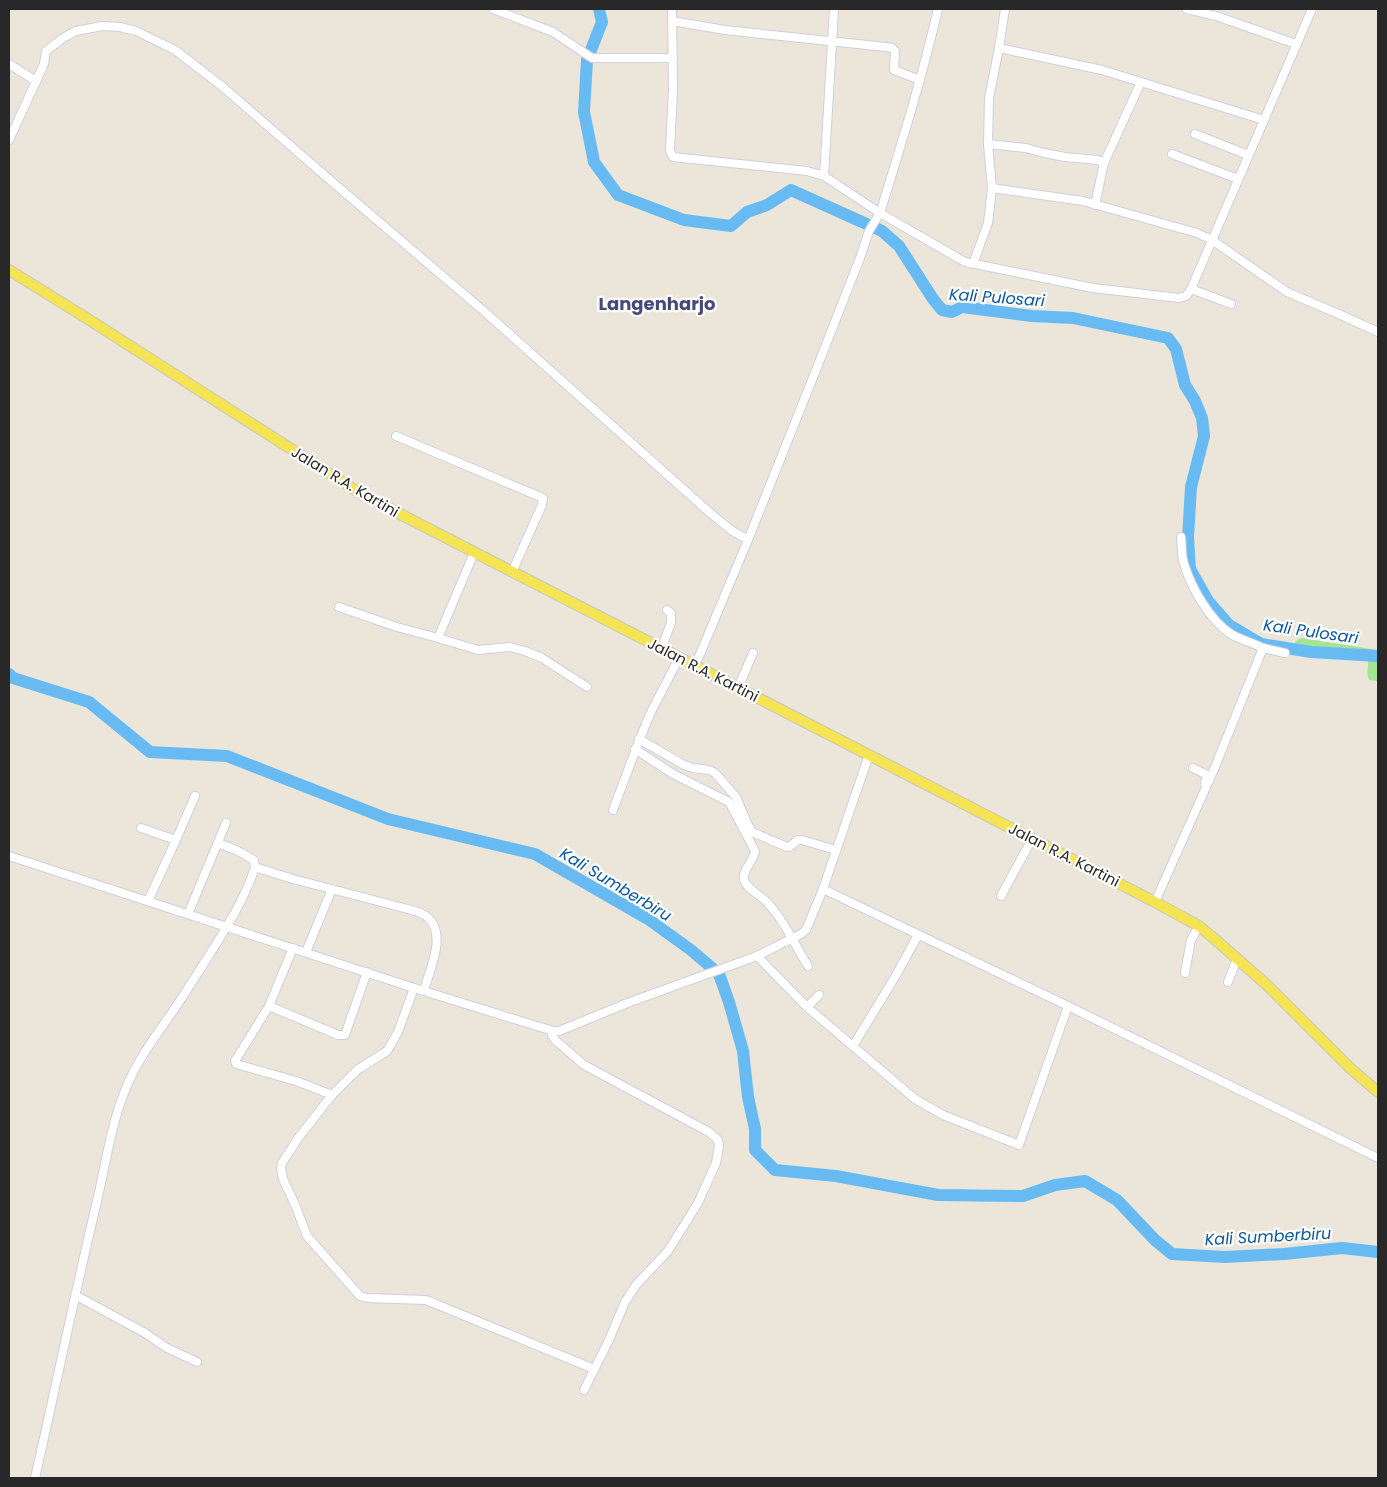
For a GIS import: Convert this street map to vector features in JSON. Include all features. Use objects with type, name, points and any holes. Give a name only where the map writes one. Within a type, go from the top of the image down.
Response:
[{"type":"main road","name":"Jalan R.A. Kartini","points":[[9,270],[363,495],[1199,926],[1268,986],[1350,1068],[1378,1092]]},
{"type":"street","points":[[493,9],[553,32],[589,56],[673,58]]},
{"type":"street","points":[[672,9],[673,89],[670,151],[674,157],[807,171],[824,176],[880,213],[958,259],[973,264],[1093,288],[1179,298],[1186,296],[1191,289],[1312,9]]},
{"type":"street","points":[[824,176],[834,9]]},
{"type":"street","points":[[695,666],[748,540],[869,231],[880,213],[920,80],[938,9]]},
{"type":"street","points":[[973,264],[988,223],[992,188],[988,144],[989,98],[1005,9]]},
{"type":"street","points":[[1187,9],[1216,16],[1296,44]]},
{"type":"street","points":[[672,21],[725,30],[892,48],[895,51],[894,70],[920,80]]},
{"type":"street","points":[[9,140],[44,64],[46,51],[62,38],[86,28],[102,26],[120,27],[136,31],[175,50],[224,87],[486,313],[709,512],[731,530],[748,540]]},
{"type":"street","points":[[999,48],[1102,70],[1264,120]]},
{"type":"street","points":[[9,64],[36,81]]},
{"type":"street","points":[[1095,205],[1104,163],[1141,82]]},
{"type":"street","points":[[1196,134],[1248,155]]},
{"type":"street","points":[[988,144],[1026,148],[1065,157],[1098,160],[1104,163]]},
{"type":"street","points":[[1172,154],[1238,179]]},
{"type":"street","points":[[992,188],[1083,201],[1197,233],[1212,240],[1287,292],[1341,314],[1378,332]]},
{"type":"street","points":[[1191,289],[1231,304]]},
{"type":"street","points":[[396,436],[543,498],[542,505],[512,572]]},
{"type":"street","points":[[1182,536],[1183,562],[1192,585],[1208,610],[1222,626],[1231,634],[1263,648],[1285,652]]},
{"type":"street","points":[[438,638],[474,553]]},
{"type":"street","points":[[339,607],[373,620],[478,650],[510,647],[525,650],[542,658],[587,688]]},
{"type":"street","points":[[661,649],[671,623],[671,613],[667,610]]},
{"type":"street","points":[[1154,902],[1216,767],[1263,648]]},
{"type":"street","points":[[738,688],[752,653]]},
{"type":"street","points":[[613,810],[650,714],[679,658]]},
{"type":"street","points":[[637,744],[684,765],[715,773],[752,832],[787,847],[798,840],[802,840],[836,850]]},
{"type":"street","points":[[637,744],[679,777],[733,799],[755,851],[744,874],[746,884],[775,912],[794,939],[808,966]]},
{"type":"street","points":[[9,856],[444,998],[553,1031],[559,1031],[630,1002],[757,956],[794,939],[806,930],[823,889],[869,755]]},
{"type":"street","points":[[1154,902],[1207,779],[1207,775],[1193,768]]},
{"type":"street","points":[[148,901],[195,796]]},
{"type":"street","points":[[188,914],[226,823]]},
{"type":"street","points":[[141,828],[176,840]]},
{"type":"street","points":[[1000,896],[1032,839]]},
{"type":"street","points":[[35,1478],[111,1134],[125,1089],[140,1058],[185,994],[227,926],[252,877],[255,866],[254,860],[218,843]]},
{"type":"street","points":[[255,866],[293,879],[419,912],[429,919],[434,926],[438,941],[424,990]]},
{"type":"street","points":[[306,952],[332,889]]},
{"type":"street","points":[[823,889],[1068,1006],[1378,1158]]},
{"type":"street","points":[[1185,973],[1191,940],[1199,926]]},
{"type":"street","points":[[853,1046],[918,935]]},
{"type":"street","points":[[293,948],[269,1006],[235,1061],[236,1064],[296,1081],[332,1095]]},
{"type":"street","points":[[757,956],[853,1046],[915,1099],[928,1107],[981,1131],[1019,1145],[1068,1006]]},
{"type":"street","points":[[1228,982],[1238,959]]},
{"type":"street","points":[[269,1006],[338,1036],[345,1035],[367,972]]},
{"type":"street","points":[[414,988],[398,1032],[387,1051],[358,1070],[332,1095],[282,1162],[280,1171],[282,1179],[296,1207],[308,1238],[357,1294],[367,1298],[426,1300],[592,1369]]},
{"type":"street","points":[[809,1006],[819,995]]},
{"type":"street","points":[[553,1031],[552,1036],[555,1040],[584,1065],[709,1132],[718,1140],[719,1146],[716,1163],[698,1203],[668,1251],[636,1285],[625,1302],[609,1340],[592,1369],[584,1390]]},
{"type":"street","points":[[75,1295],[145,1333],[167,1348],[197,1362]]},
{"type":"green space","points":[[1301,638],[1378,650],[1378,681],[1369,680],[1366,656],[1295,649],[1296,641]]},
{"type":"waterway","name":"Kali Pulosari","points":[[599,9],[602,22],[587,60],[584,112],[594,162],[618,195],[684,220],[731,226],[747,212],[767,205],[791,190],[882,231],[899,246],[942,310],[952,312],[962,307],[1032,316],[1073,318],[1168,338],[1176,349],[1185,385],[1195,401],[1202,418],[1204,436],[1191,487],[1188,538],[1190,569],[1208,601],[1229,625],[1261,644],[1311,652],[1378,656]]},
{"type":"waterway","name":"Kali Sumberbiru","points":[[9,674],[13,678],[89,702],[150,752],[227,756],[388,819],[535,854],[648,919],[691,950],[719,974],[743,1051],[748,1097],[755,1129],[755,1150],[775,1170],[836,1176],[938,1195],[1023,1196],[1055,1185],[1085,1181],[1117,1200],[1155,1240],[1172,1254],[1225,1257],[1284,1254],[1342,1248],[1378,1252]]},
{"type":"district","name":"Langenharjo","points":[[657,304]]}]
